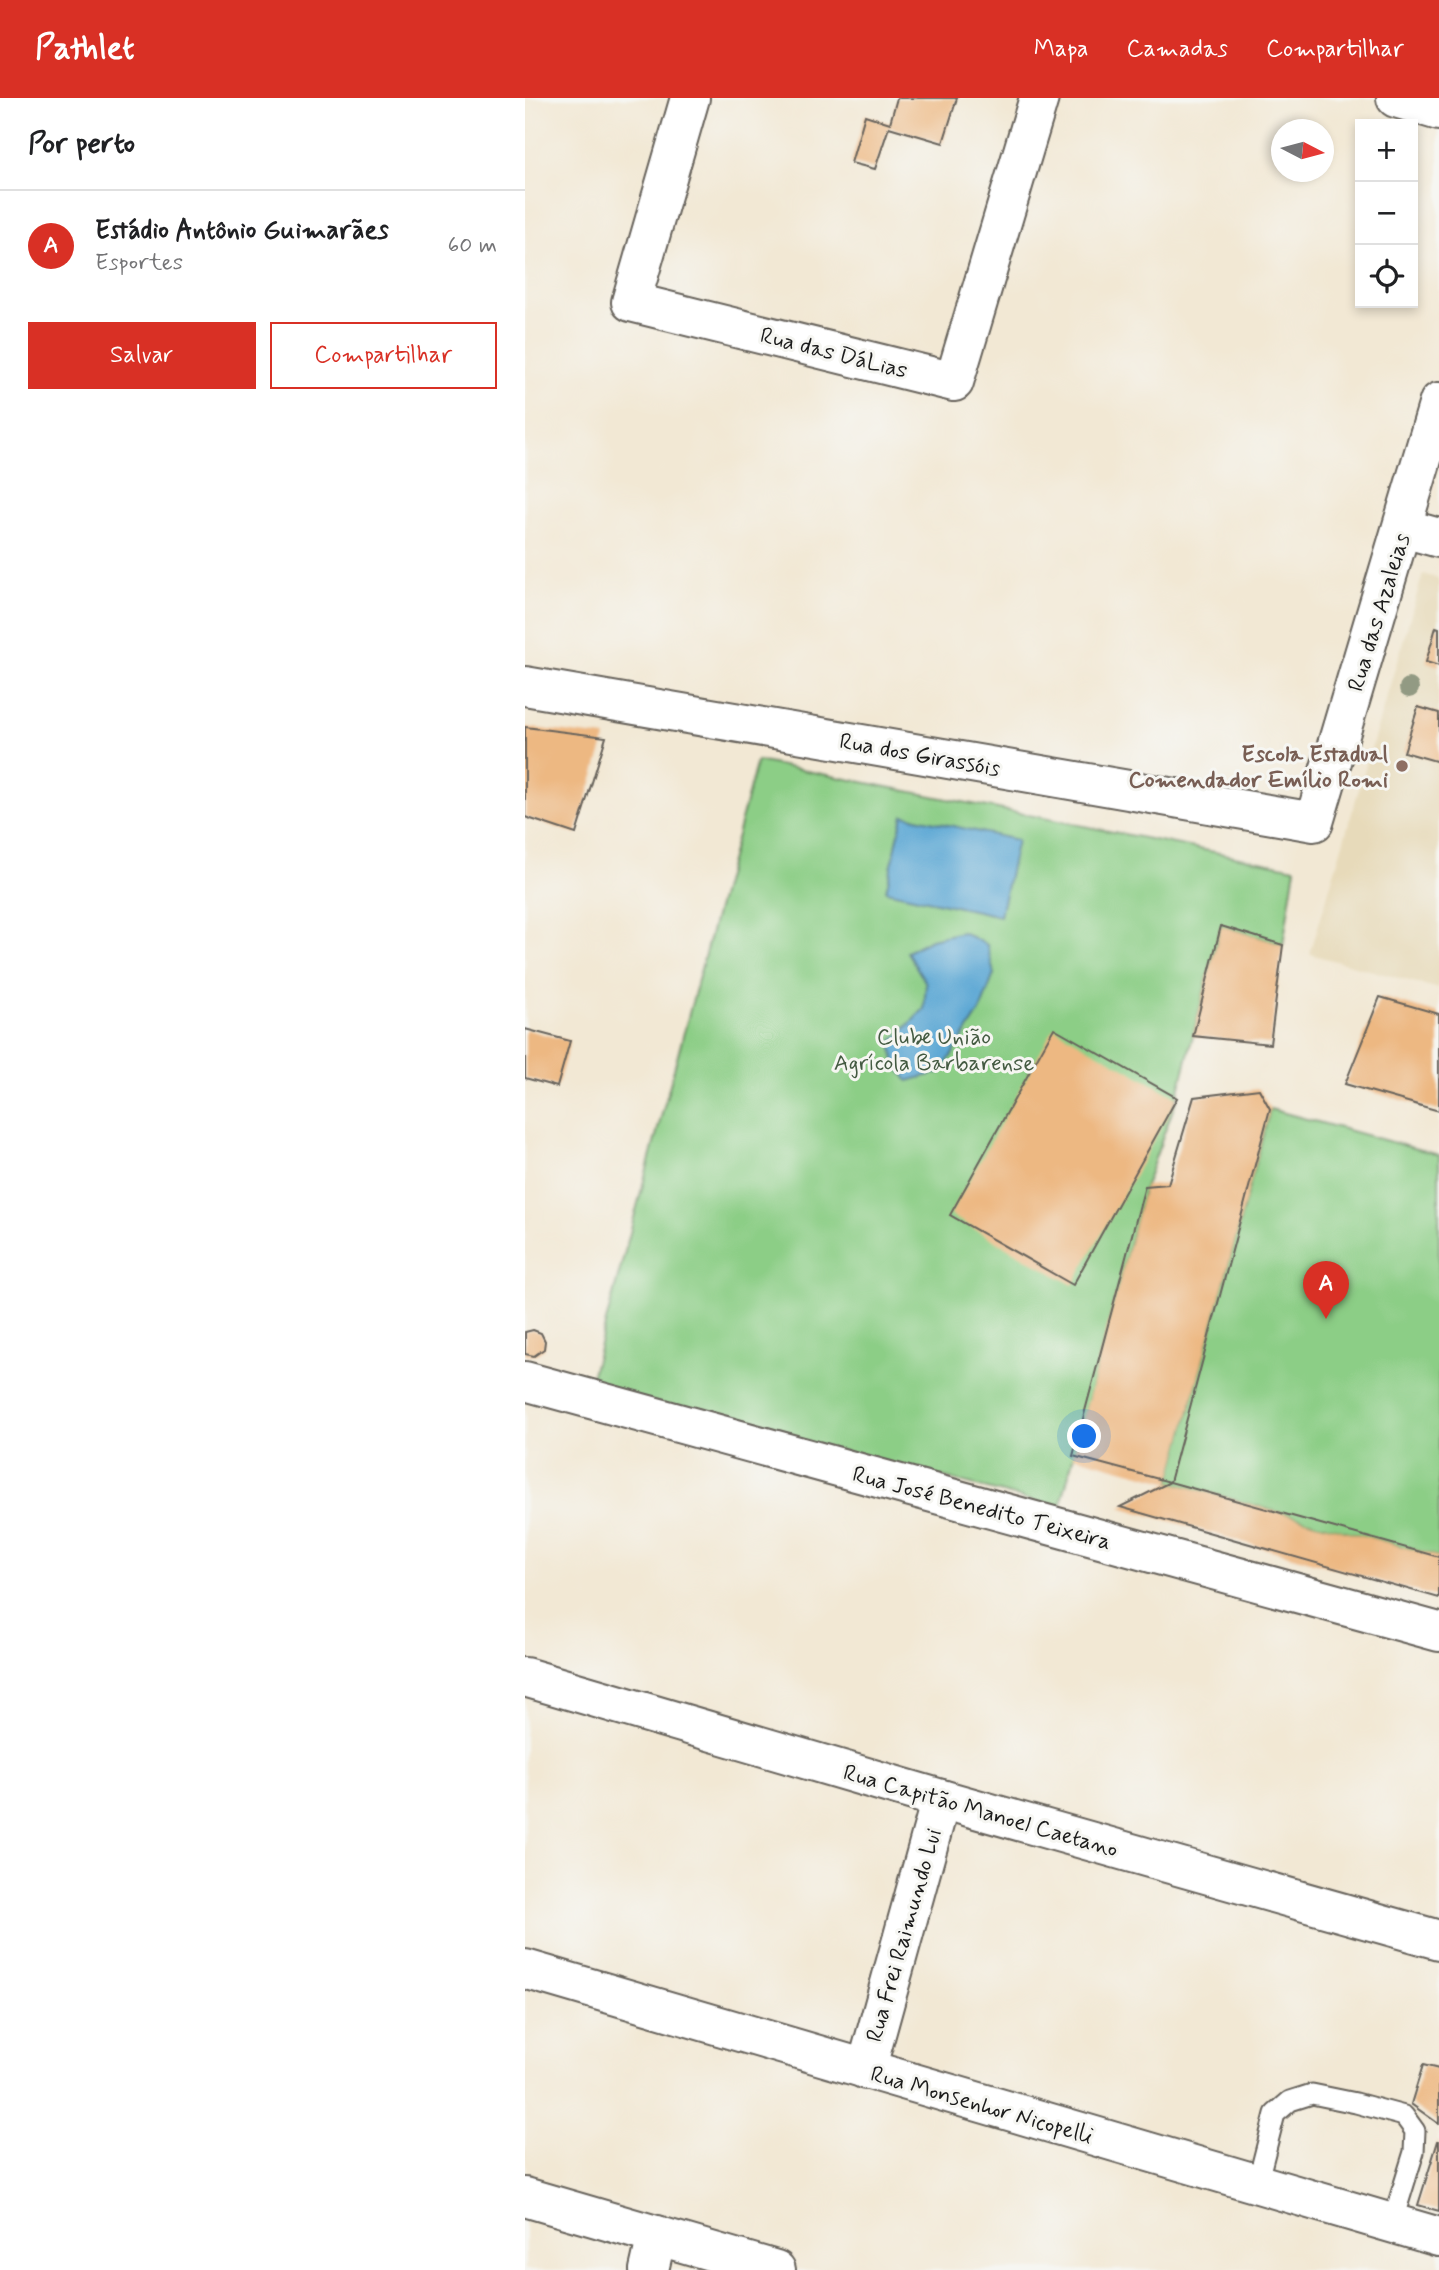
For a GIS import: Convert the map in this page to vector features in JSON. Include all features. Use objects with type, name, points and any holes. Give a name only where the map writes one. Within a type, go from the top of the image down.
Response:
[{"type":"street","name":"Rua das DáLias","points":[[689,98],[631,302],[954,382],[1039,98]]},
{"type":"street","points":[[1396,98],[1439,111]]},
{"type":"street","name":"Rua das Azaleias","points":[[1314,822],[1439,402]]},
{"type":"street","points":[[1403,528],[1439,538]]},
{"type":"street","name":"Rua dos Girassóis","points":[[525,686],[1314,822]]},
{"type":"street","name":"Rua José Benedito Teixeira","points":[[525,1381],[1439,1632]]},
{"type":"street","name":"Rua Capitão Manoel Caetano","points":[[525,1677],[941,1799],[1439,1940]]},
{"type":"street","name":"Rua Frei Raimundo Lui","points":[[866,2070],[941,1799]]},
{"type":"street","name":"Rua Monsenhor Nicopelli","points":[[525,1969],[1439,2237]]},
{"type":"street","points":[[525,2197],[653,2253],[776,2270]]},
{"type":"lane","points":[[1257,2184],[1275,2115],[1290,2101],[1313,2094],[1403,2116],[1415,2131],[1414,2152],[1392,2223]]},
{"type":"shaded area","name":"Escola Estadual Comendador Emílio Romi","points":[[1423,574],[1439,579],[1439,989],[1310,954]]},
{"type":"green space","name":"Clube União Agrícola Barbarense","points":[[757,761],[1295,868],[1283,945],[1221,926],[1177,1098],[1145,1186],[1060,1508],[589,1385]]},
{"type":"green space","points":[[1270,1109],[1439,1155],[1439,1557],[1170,1482]]},
{"type":"water","points":[[903,815],[1017,840],[1000,916],[886,891]]},
{"type":"water","points":[[962,932],[987,945],[994,974],[980,1011],[941,1072],[908,1081],[895,1063],[891,1043],[924,1009],[926,983],[907,952],[931,939]]},
{"type":"building","points":[[897,98],[957,98],[943,143],[889,127],[875,169],[851,163],[865,115],[890,123]]},
{"type":"building","points":[[1436,627],[1439,628],[1439,666],[1426,662]]},
{"type":"building","points":[[1418,707],[1439,713],[1439,762],[1404,752]]},
{"type":"building","points":[[525,727],[606,737],[576,834],[525,817]]},
{"type":"building","points":[[1221,926],[1283,945],[1270,1044],[1193,1036]]},
{"type":"building","points":[[1380,997],[1439,1014],[1439,1111],[1345,1084]]},
{"type":"building","points":[[1054,1028],[1177,1098],[1073,1285],[950,1215]]},
{"type":"building","points":[[525,1029],[570,1041],[557,1087],[525,1078]]},
{"type":"building","points":[[1259,1089],[1270,1109],[1170,1482],[1073,1456],[1145,1186],[1168,1184],[1194,1097]]},
{"type":"building","points":[[533,1330],[541,1333],[545,1341],[544,1349],[534,1356],[525,1354],[525,1332]]},
{"type":"building","points":[[1170,1482],[1439,1557],[1439,1598],[1120,1507]]},
{"type":"building","points":[[1423,2065],[1439,2069],[1439,2124],[1411,2104]]},
{"type":"building","points":[[1439,2141],[1439,2211],[1418,2205]]},
{"type":"place","name":"Escola Estadual Comendador Emílio Romi","points":[[1402,766]]},
{"type":"place","name":"Estádio Antônio Guimarães","points":[[1326,1319]]}]
